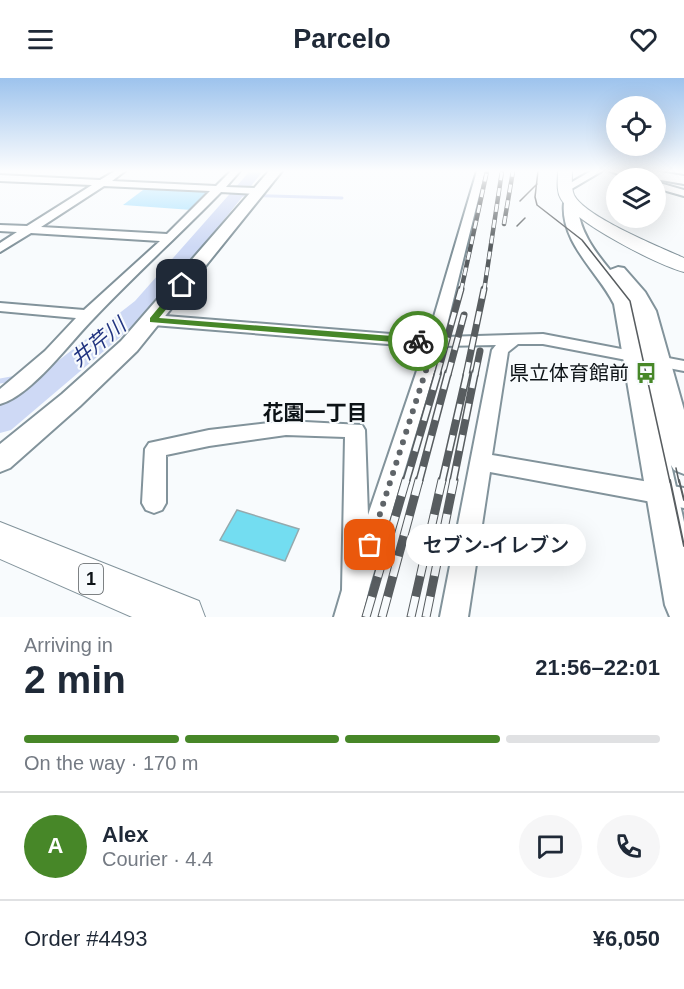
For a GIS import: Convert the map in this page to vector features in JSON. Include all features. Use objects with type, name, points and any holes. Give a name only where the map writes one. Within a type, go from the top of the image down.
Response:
[{"type":"main road","points":[[569,196],[571,208],[684,266]]},
{"type":"main road","name":"1","points":[[0,540],[183,617]]},
{"type":"street","points":[[0,248],[82,196]]},
{"type":"street","points":[[0,398],[51,355],[88,315],[170,238],[210,196]]},
{"type":"street","points":[[0,460],[71,400],[153,320],[253,196]]},
{"type":"street","points":[[348,617],[435,342],[474,196]]},
{"type":"street","points":[[580,196],[571,208],[587,254],[621,298],[646,358],[684,462]]},
{"type":"street","points":[[0,228],[170,238]]},
{"type":"street","points":[[0,307],[88,315]]},
{"type":"street","points":[[153,320],[435,342],[543,339],[684,366]]},
{"type":"street","points":[[454,617],[500,350],[514,340]]},
{"type":"street","points":[[646,358],[673,496],[684,605]]},
{"type":"street","points":[[154,503],[156,448],[209,438],[286,428],[355,430],[356,590]]},
{"type":"street","points":[[481,462],[673,496]]},
{"type":"shaded area","points":[[135,196],[206,196],[192,210],[123,205]]},
{"type":"building","points":[[237,510],[299,529],[285,561],[220,540]]},
{"type":"waterway","name":"井芹川","points":[[0,422],[143,306],[236,196]]},
{"type":"waterway","points":[[279,196],[342,198]]},
{"type":"waterway","points":[[47,373],[44,374],[66,369]]},
{"type":"waterway","points":[[0,381],[17,378]]},
{"type":"tram line","points":[[520,201],[525,196]]},
{"type":"tram line","points":[[535,196],[537,205],[582,240],[630,301],[670,482]]},
{"type":"tram line","points":[[517,226],[525,218]]},
{"type":"tram line","points":[[676,468],[679,482]]},
{"type":"tram line","points":[[670,480],[684,546]]},
{"type":"tram line","points":[[679,480],[684,500]]},
{"type":"railway","points":[[461,291],[482,196]]},
{"type":"railway","points":[[484,291],[498,196]]},
{"type":"railway","points":[[504,224],[509,196]]},
{"type":"railway","points":[[437,375],[461,289]]},
{"type":"railway","points":[[466,375],[484,289]]},
{"type":"railway","points":[[448,375],[464,315]]},
{"type":"railway","points":[[475,375],[480,351]]},
{"type":"railway","points":[[406,482],[438,373]]},
{"type":"railway","points":[[419,482],[448,373]]},
{"type":"railway","points":[[442,482],[467,373]]},
{"type":"railway","points":[[453,482],[475,373]]},
{"type":"railway","points":[[366,617],[406,480]]},
{"type":"railway","points":[[382,617],[419,480]]},
{"type":"railway","points":[[411,617],[442,480]]},
{"type":"railway","points":[[426,617],[454,480]]},
{"type":"way so far","points":[[370,545],[435,342],[418,341]]},
{"type":"place","name":"県立体育館前","points":[[646,373]]},
{"type":"place","name":"セブン-イレブン","points":[[370,545]]},
{"type":"district","name":"花園一丁目","points":[[315,412]]},
{"type":"route","points":[[182,285],[153,320],[418,341]]}]
